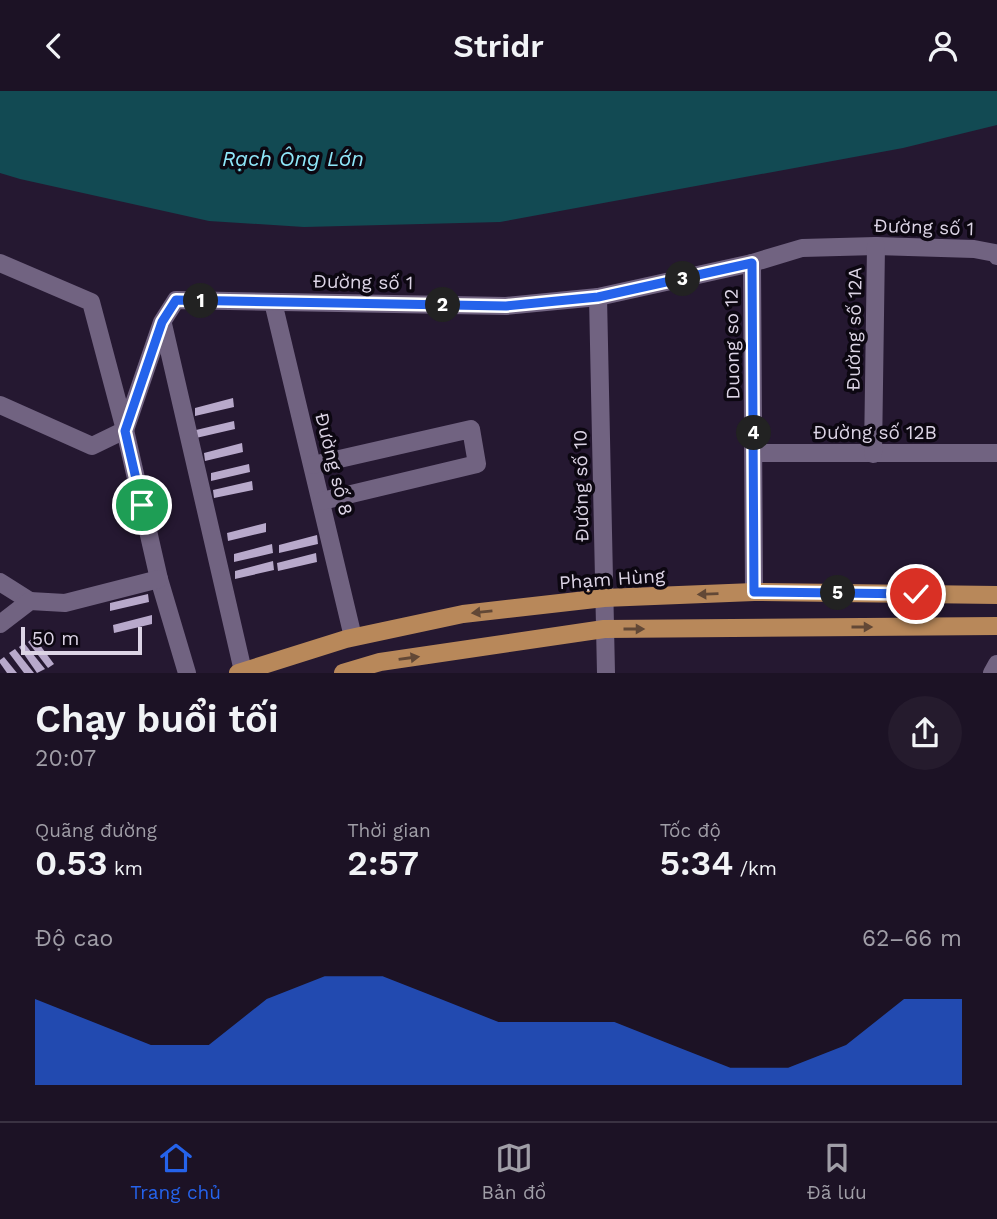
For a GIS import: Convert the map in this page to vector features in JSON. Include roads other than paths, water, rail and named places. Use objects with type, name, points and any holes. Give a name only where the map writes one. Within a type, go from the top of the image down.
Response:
[{"type":"main road","name":"Phạm Hùng","points":[[241,672],[353,637],[463,614],[604,598],[754,592],[997,595]]},
{"type":"main road","points":[[343,673],[380,662],[604,629],[997,626]]},
{"type":"street","name":"Đường số 1","points":[[125,431],[162,322],[176,300],[506,306],[598,297],[752,263],[802,249],[876,246],[974,249],[995,253],[997,256]]},
{"type":"street","name":"Đường số 12A","points":[[873,454],[876,246]]},
{"type":"street","points":[[0,263],[91,302],[125,431],[159,579],[187,673]]},
{"type":"street","name":"Duong so 12","points":[[752,263],[754,592]]},
{"type":"street","name":"Đường số 10","points":[[598,297],[606,673]]},
{"type":"street","name":"Đường số 8","points":[[273,302],[353,637]]},
{"type":"street","points":[[162,322],[241,672]]},
{"type":"street","points":[[0,405],[92,446],[125,431]]},
{"type":"street","points":[[313,465],[471,429],[477,464],[322,501]]},
{"type":"street","name":"Đường số 12B","points":[[754,453],[997,453]]},
{"type":"street","points":[[0,582],[30,601],[65,603],[159,579]]},
{"type":"street","points":[[0,624],[30,601]]},
{"type":"street","points":[[992,673],[997,664]]},
{"type":"water","name":"Rạch Ông Lớn","points":[[0,91],[997,91],[997,125],[903,148],[500,222],[304,227],[209,221],[0,173]]}]
